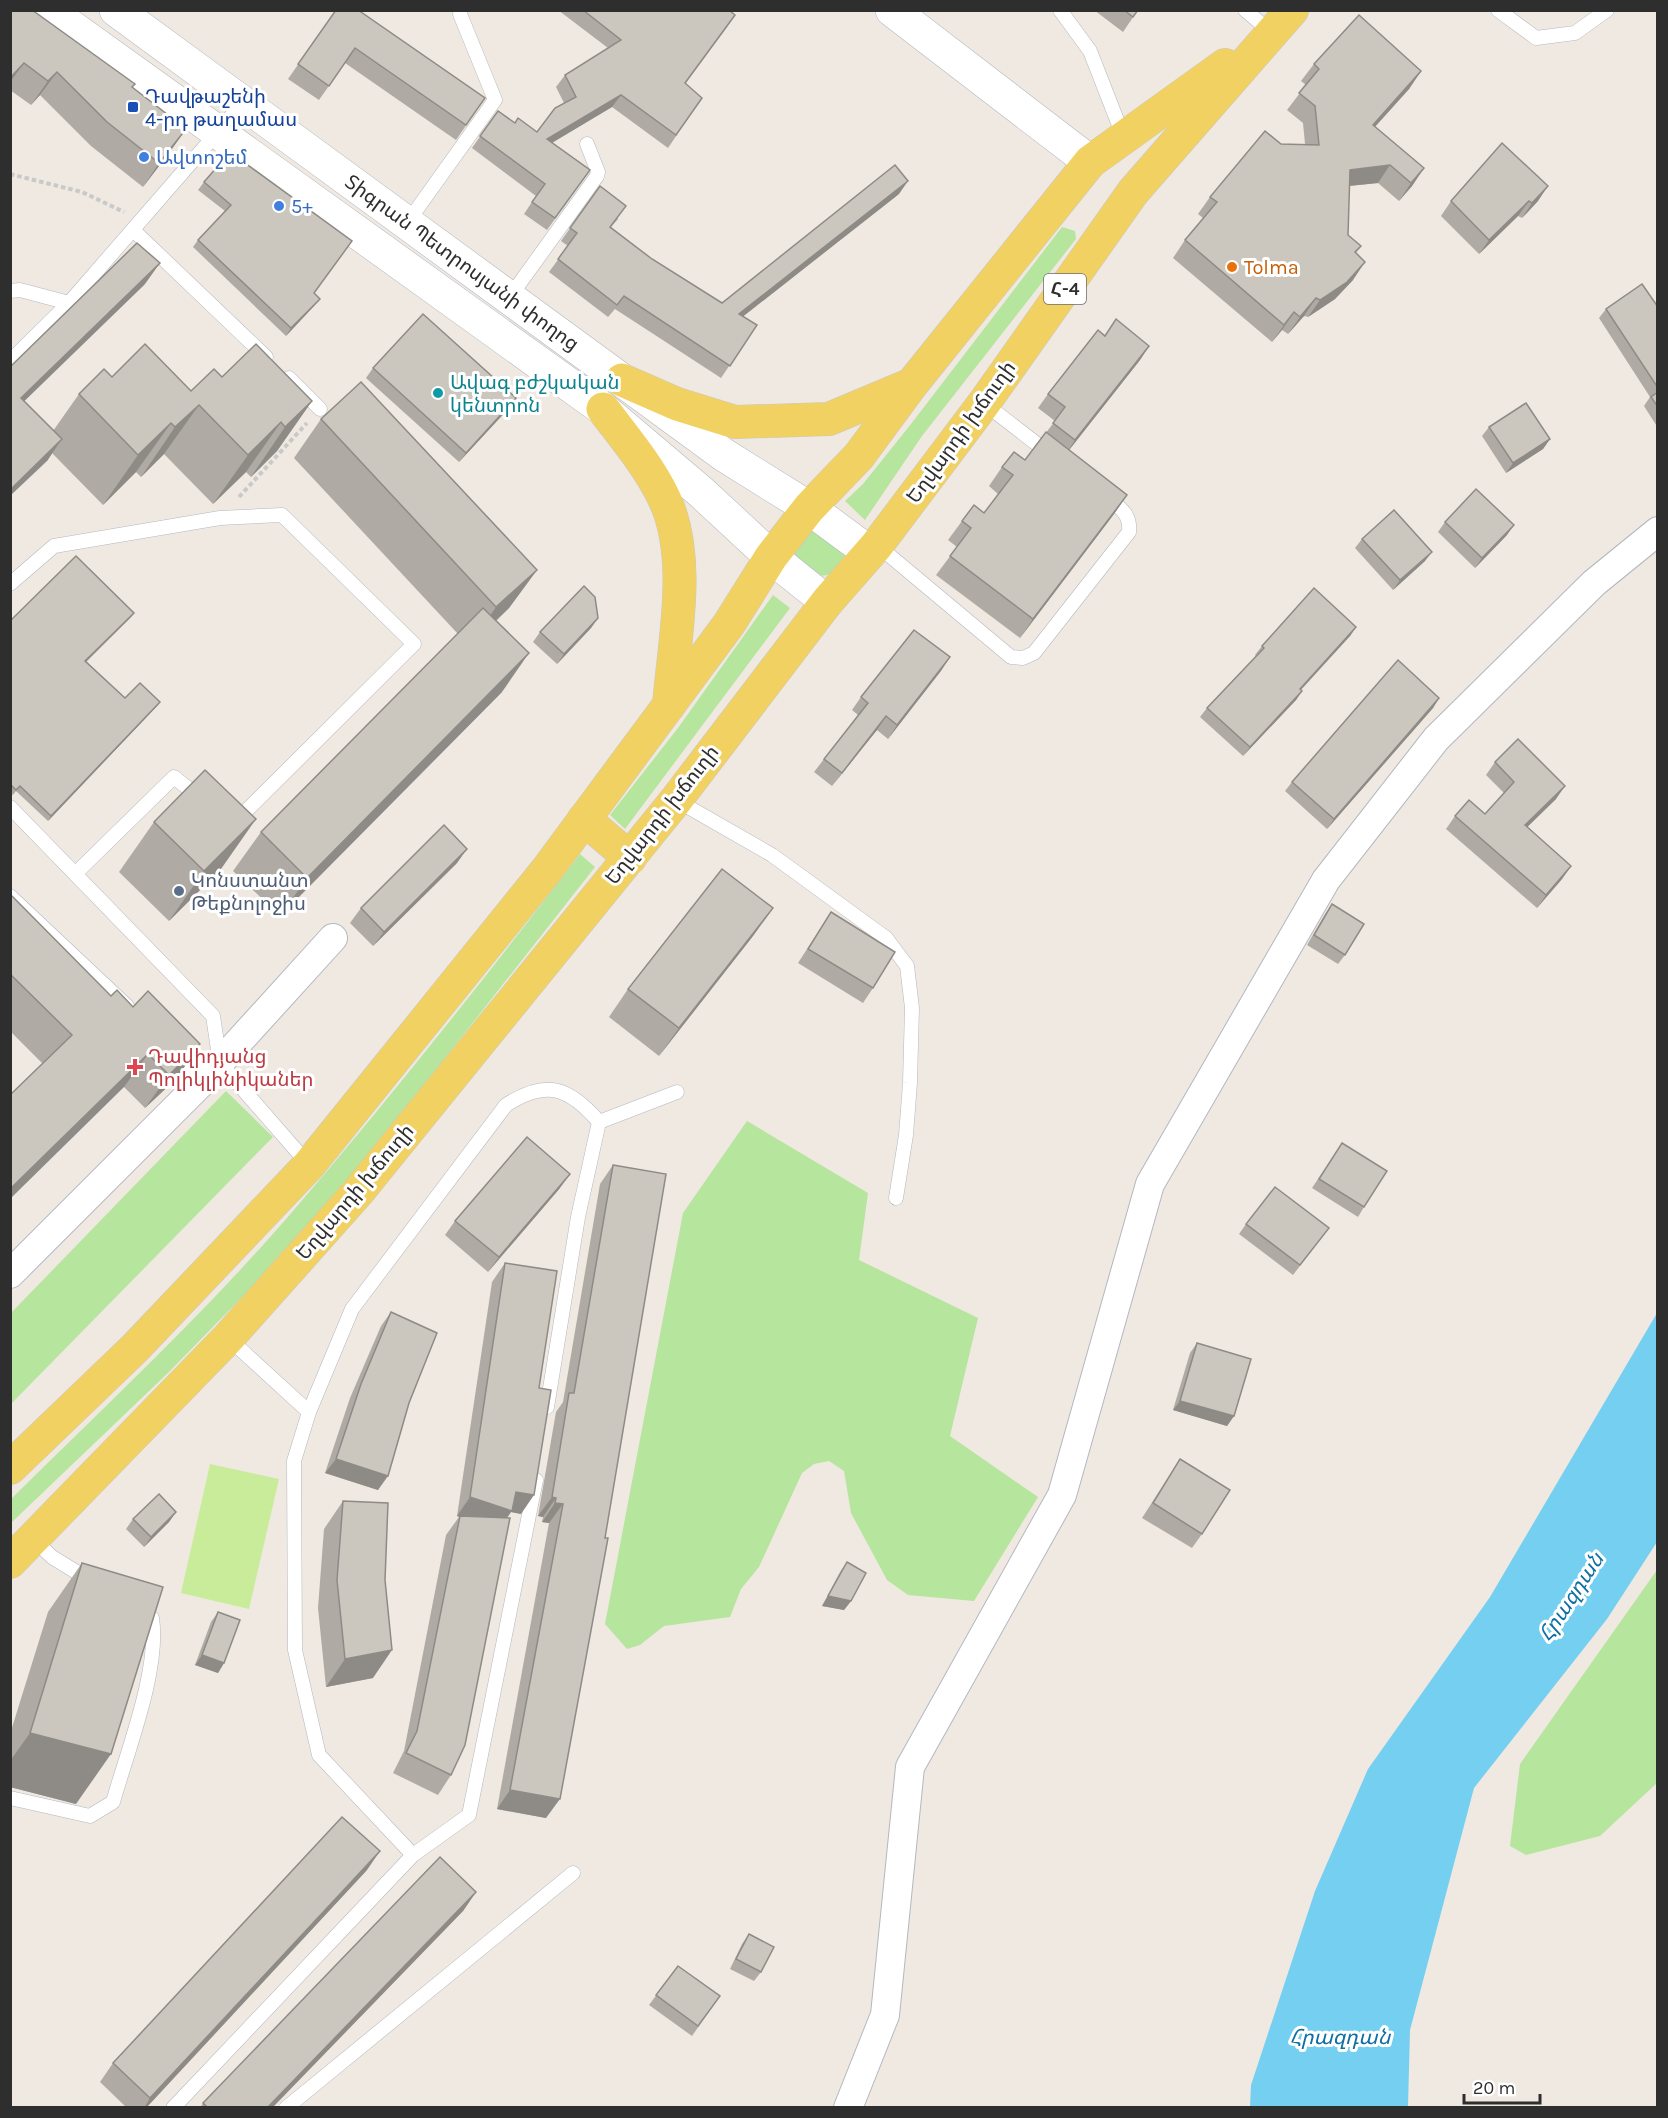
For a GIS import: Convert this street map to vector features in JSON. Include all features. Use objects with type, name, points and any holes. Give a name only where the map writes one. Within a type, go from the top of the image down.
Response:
[{"type":"main road","name":"Տիգրան Պետրոսյանի փողոց","points":[[48,10],[217,134],[603,409],[701,492],[771,557],[827,602]]},
{"type":"main road","name":"Տիգրան Պետրոսյանի փողոց","points":[[116,10],[724,455],[873,549]]},
{"type":"main road","points":[[892,10],[1090,162]]},
{"type":"main road","points":[[10,1468],[135,1348],[309,1165],[585,819],[729,624],[771,557],[809,508],[859,456],[912,384],[1090,162],[1281,21]]},
{"type":"main road","name":"Եղվարդի խճուղի","points":[[10,1563],[228,1338],[358,1192],[630,858],[827,602],[873,549],[984,404],[1133,192],[1281,21]]},
{"type":"main road","points":[[622,380],[677,404],[735,422],[829,419],[912,384]]},
{"type":"main road","points":[[603,409],[664,497],[677,540],[680,579],[669,707]]},
{"type":"main road","points":[[585,819],[630,858]]},
{"type":"street","points":[[848,2108],[885,2015],[910,1767],[1062,1495],[1150,1184],[1326,880],[1436,739],[1594,584],[1658,531]]},
{"type":"street","points":[[10,1274],[212,1072],[333,938]]},
{"type":"lane","points":[[1060,10],[1090,51],[1125,138]]},
{"type":"lane","points":[[1245,10],[1281,21]]},
{"type":"lane","points":[[1498,10],[1536,38],[1575,33],[1607,10]]},
{"type":"lane","points":[[406,223],[495,100],[460,14]]},
{"type":"lane","points":[[10,361],[69,303],[242,104]]},
{"type":"lane","points":[[509,298],[597,176],[587,144]]},
{"type":"lane","points":[[137,225],[320,408]]},
{"type":"lane","points":[[10,291],[20,290],[69,303]]},
{"type":"lane","points":[[984,404],[1059,460]]},
{"type":"lane","points":[[873,549],[1011,657],[1023,658],[1034,653],[1129,532],[1130,519],[1124,510],[1096,489]]},
{"type":"lane","points":[[10,584],[54,546],[220,518],[282,515],[414,644],[233,824],[225,818]]},
{"type":"lane","points":[[76,873],[174,777],[208,804]]},
{"type":"lane","points":[[676,800],[772,855],[886,938],[907,966],[912,1008],[910,1083],[906,1136],[896,1198]]},
{"type":"lane","points":[[10,807],[213,1016],[212,1072]]},
{"type":"lane","points":[[10,896],[137,1016]]},
{"type":"lane","points":[[162,1040],[212,1072],[309,1165]]},
{"type":"lane","points":[[413,1855],[319,1755],[295,1650],[294,1461],[309,1412],[352,1309],[506,1105],[522,1094],[546,1088],[567,1093],[599,1122]]},
{"type":"lane","points":[[599,1122],[677,1092]]},
{"type":"lane","points":[[544,1426],[578,1217],[599,1122]]},
{"type":"lane","points":[[228,1338],[309,1412]]},
{"type":"lane","points":[[173,2108],[413,1855],[469,1815],[527,1531],[538,1461]]},
{"type":"lane","points":[[33,1539],[52,1557],[102,1588]]},
{"type":"lane","points":[[10,1798],[90,1816],[113,1802],[145,1690],[152,1645],[152,1618],[132,1606]]},
{"type":"lane","points":[[286,2108],[573,1873]]},
{"type":"path","points":[[10,174],[82,192],[137,225]]},
{"type":"path","points":[[220,518],[320,408]]},
{"type":"green space","points":[[1062,227],[1075,231],[1076,239],[922,436],[865,520],[845,501],[863,484],[911,424]]},
{"type":"green space","points":[[811,529],[846,553],[841,565],[834,573],[815,574],[799,564],[795,556],[796,547]]},
{"type":"green space","points":[[773,595],[790,608],[625,829],[610,815],[678,728]]},
{"type":"green space","points":[[580,854],[595,867],[362,1164],[251,1288],[169,1372],[11,1523],[11,1499],[186,1326],[287,1218],[436,1038]]},
{"type":"green space","points":[[226,1091],[273,1137],[11,1404],[11,1313]]},
{"type":"green space","points":[[747,1121],[868,1193],[859,1260],[978,1318],[950,1436],[1038,1497],[974,1601],[908,1595],[887,1580],[851,1513],[844,1471],[829,1461],[814,1464],[802,1473],[759,1567],[741,1589],[730,1617],[664,1626],[640,1645],[627,1649],[605,1624],[683,1213]]},
{"type":"green space","points":[[210,1464],[279,1479],[249,1609],[181,1593]]},
{"type":"green space","points":[[1657,1570],[1657,1783],[1600,1836],[1526,1855],[1510,1846],[1520,1764]]},
{"type":"water","name":"Հրազդան","points":[[1657,1313],[1657,1542],[1607,1619],[1474,1788],[1410,2030],[1408,2107],[1250,2107],[1251,2085],[1315,1891],[1368,1769],[1490,1597]]},
{"type":"building","points":[[10,10],[32,10],[135,84],[132,87],[186,129],[159,163],[107,122],[57,72],[48,81],[24,63],[10,78]]},
{"type":"building","points":[[336,10],[358,10],[485,98],[466,125],[355,48],[329,86],[298,64]]},
{"type":"building","points":[[583,10],[729,10],[735,15],[685,83],[702,98],[676,135],[621,95],[547,139],[590,170],[555,218],[532,202],[545,184],[480,136],[498,111],[515,123],[518,118],[537,132],[555,108],[576,97],[565,75],[621,40]]},
{"type":"building","points":[[1124,10],[1138,10],[1133,17]]},
{"type":"building","points":[[1359,15],[1421,71],[1373,125],[1424,168],[1411,183],[1390,165],[1350,170],[1348,235],[1361,246],[1355,252],[1365,262],[1347,282],[1320,300],[1316,298],[1300,317],[1294,312],[1284,325],[1185,240],[1217,202],[1210,197],[1265,131],[1281,144],[1319,145],[1315,106],[1299,93],[1319,69],[1314,64]]},
{"type":"building","points":[[1502,143],[1548,186],[1489,240],[1451,201]]},
{"type":"building","points":[[230,152],[352,241],[314,293],[320,299],[291,328],[198,240],[231,205],[204,182]]},
{"type":"building","points":[[895,165],[908,181],[739,314],[757,325],[730,366],[624,296],[617,305],[558,259],[577,233],[570,228],[600,186],[626,206],[610,227],[652,259],[722,303]]},
{"type":"building","points":[[137,243],[160,263],[21,398],[62,439],[10,490],[10,367]]},
{"type":"building","points":[[1642,284],[1658,307],[1658,388],[1606,309]]},
{"type":"building","name":"Ավագ բժշկական կենտրոն","points":[[423,314],[516,398],[466,453],[373,368]]},
{"type":"building","points":[[1116,319],[1149,346],[1075,440],[1053,423],[1065,407],[1048,394],[1098,330],[1105,336]]},
{"type":"building","points":[[145,344],[191,391],[214,369],[222,377],[256,344],[312,401],[285,427],[281,422],[248,455],[199,405],[175,427],[171,423],[138,455],[79,394],[104,369],[112,377]]},
{"type":"building","points":[[361,382],[537,570],[496,607],[321,419]]},
{"type":"building","points":[[1658,392],[1658,407],[1651,397]]},
{"type":"building","points":[[1526,403],[1550,439],[1513,463],[1489,427]]},
{"type":"building","points":[[1046,432],[1127,495],[1033,619],[950,556],[971,528],[962,521],[974,505],[984,513],[1013,475],[1002,467],[1014,452],[1025,460]]},
{"type":"building","points":[[1476,489],[1514,525],[1482,558],[1445,522]]},
{"type":"building","points":[[1394,510],[1432,552],[1400,580],[1362,539]]},
{"type":"building","points":[[76,556],[134,613],[85,661],[125,698],[140,683],[160,702],[51,816],[20,786],[16,790],[10,784],[10,621]]},
{"type":"building","points":[[584,586],[595,597],[598,618],[564,654],[540,632]]},
{"type":"building","points":[[1314,588],[1356,627],[1300,689],[1302,691],[1250,747],[1207,708],[1264,648],[1262,646]]},
{"type":"building","points":[[483,608],[529,653],[307,878],[261,832]]},
{"type":"building","points":[[914,630],[950,657],[897,725],[886,716],[842,773],[824,759],[868,703],[861,697]]},
{"type":"building","points":[[1398,660],[1439,698],[1334,819],[1292,782]]},
{"type":"building","points":[[1518,739],[1565,786],[1525,825],[1571,866],[1546,895],[1455,816],[1469,800],[1485,814],[1514,782],[1495,762]]},
{"type":"building","points":[[205,770],[256,819],[204,871],[154,822]]},
{"type":"building","points":[[444,825],[467,849],[384,932],[361,908]]},
{"type":"building","points":[[722,869],[773,908],[679,1028],[628,989]]},
{"type":"building","points":[[10,894],[111,996],[117,990],[133,1007],[148,991],[200,1044],[169,1075],[148,1054],[10,1189],[10,1095],[72,1035],[10,974]]},
{"type":"building","points":[[1332,904],[1364,924],[1345,955],[1314,935]]},
{"type":"building","points":[[831,912],[895,952],[873,988],[808,949]]},
{"type":"building","points":[[527,1137],[570,1174],[499,1257],[455,1221]]},
{"type":"building","points":[[1342,1143],[1387,1171],[1364,1207],[1319,1179]]},
{"type":"building","points":[[613,1165],[666,1174],[605,1538],[608,1538],[560,1799],[510,1790],[563,1504],[555,1503],[556,1498],[552,1497],[569,1393],[574,1393]]},
{"type":"building","points":[[1275,1187],[1329,1228],[1300,1265],[1246,1224]]},
{"type":"building","points":[[505,1263],[557,1271],[539,1388],[551,1390],[534,1495],[516,1492],[512,1511],[470,1497]]},
{"type":"building","points":[[391,1312],[437,1333],[409,1403],[388,1476],[336,1459],[361,1384]]},
{"type":"building","points":[[1197,1343],[1251,1359],[1234,1416],[1180,1401]]},
{"type":"building","points":[[1180,1459],[1230,1490],[1202,1534],[1153,1503]]},
{"type":"building","points":[[159,1494],[176,1512],[151,1537],[133,1519]]},
{"type":"building","points":[[343,1501],[388,1503],[385,1580],[392,1650],[345,1659],[337,1580]]},
{"type":"building","points":[[460,1516],[510,1518],[465,1745],[451,1775],[406,1753],[417,1731]]},
{"type":"building","points":[[847,1562],[866,1573],[851,1601],[828,1596]]},
{"type":"building","points":[[82,1563],[163,1587],[111,1754],[30,1733]]},
{"type":"building","points":[[218,1612],[240,1620],[224,1663],[202,1655]]},
{"type":"building","points":[[342,1817],[380,1851],[150,2098],[113,2063]]},
{"type":"building","points":[[440,1857],[476,1892],[267,2108],[208,2108],[203,2103]]},
{"type":"building","points":[[749,1934],[774,1947],[761,1972],[736,1959]]},
{"type":"building","points":[[678,1966],[720,1996],[698,2026],[656,1995]]},
{"type":"place","name":"Դավթաշենի 4-րդ թաղամաս","points":[[133,107]]},
{"type":"place","name":"Ավտոշեմ","points":[[144,157]]},
{"type":"place","name":"5+","points":[[279,206]]},
{"type":"place","name":"Tolma","points":[[1232,267]]},
{"type":"place","name":"Ավագ բժշկական կենտրոն","points":[[438,393]]},
{"type":"place","name":"Կոնստանտ Թեքնոլոջիս","points":[[179,891]]},
{"type":"place","name":"Դավիդյանց Պոլիկլինիկաներ","points":[[135,1067]]}]
